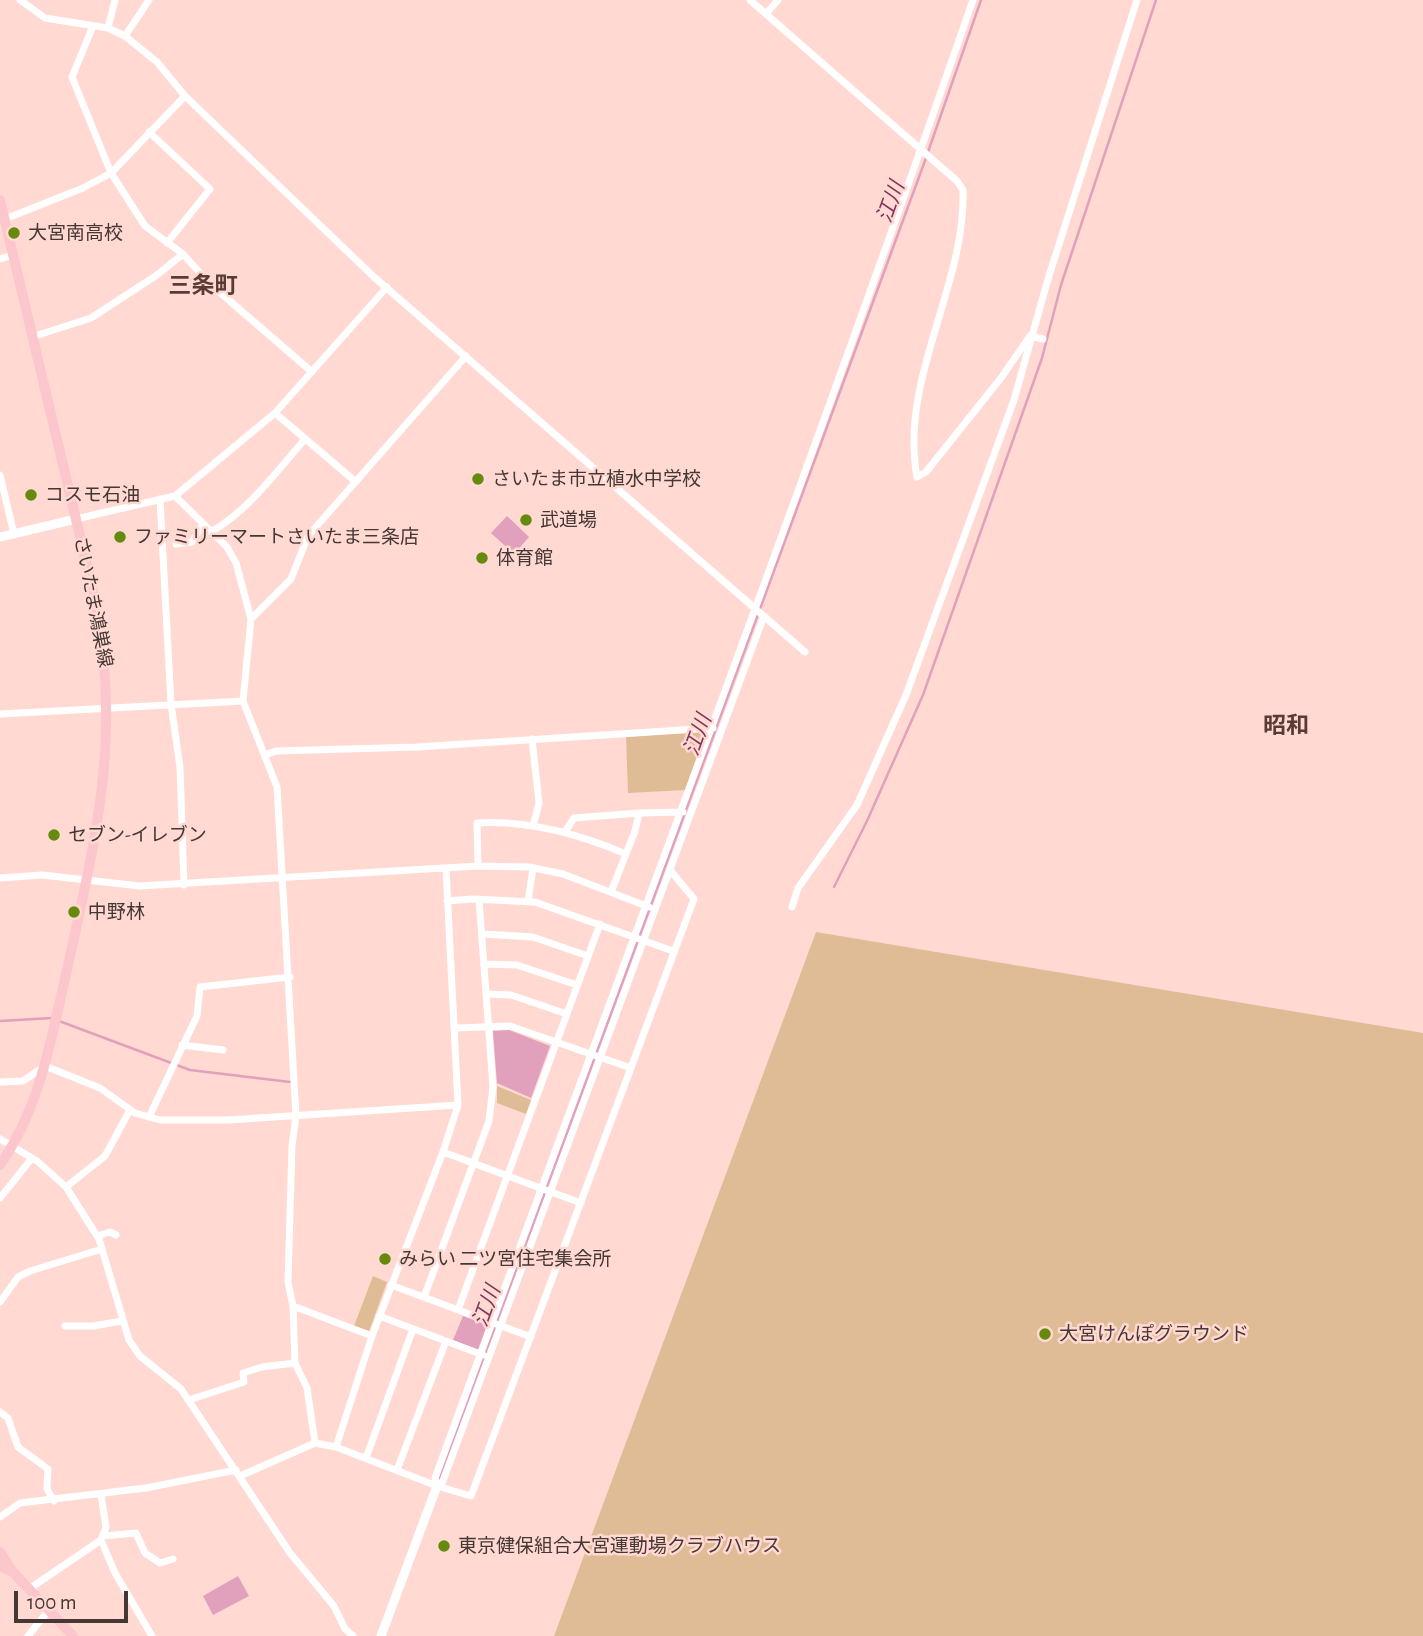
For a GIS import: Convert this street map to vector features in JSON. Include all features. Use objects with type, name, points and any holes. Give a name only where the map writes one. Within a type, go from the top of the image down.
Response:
[{"type":"main road","name":"さいたま鴻巣線","points":[[0,200],[103,638],[108,708],[105,783],[45,1066],[33,1104],[13,1146],[0,1165]]},
{"type":"main road","points":[[0,1552],[13,1572],[73,1636]]},
{"type":"main road","points":[[0,1566],[13,1572]]},
{"type":"street","points":[[20,0],[45,18],[108,28],[125,36],[157,62],[185,96],[387,287],[805,652]]},
{"type":"street","points":[[108,28],[115,0]]},
{"type":"street","points":[[125,36],[149,0]]},
{"type":"street","points":[[750,0],[964,190],[958,243],[915,412],[917,477],[926,472],[1001,378],[1030,336],[1044,339]]},
{"type":"street","points":[[766,14],[778,0]]},
{"type":"street","points":[[381,1636],[439,1486],[435,1478],[497,1325],[760,613],[974,0]]},
{"type":"street","points":[[792,907],[798,888],[858,805],[906,695],[995,456],[1137,0]]},
{"type":"street","points":[[93,26],[72,77],[111,173],[145,226],[183,254],[209,283],[312,372]]},
{"type":"street","points":[[5,219],[83,188],[111,173],[185,96]]},
{"type":"street","points":[[149,132],[210,189],[167,243]]},
{"type":"street","points":[[32,337],[91,318],[158,275],[183,254]]},
{"type":"street","points":[[0,259],[13,255]]},
{"type":"street","points":[[0,537],[175,496],[275,413],[387,287]]},
{"type":"street","points":[[251,619],[292,579],[308,536],[466,356]]},
{"type":"street","points":[[275,413],[356,482]]},
{"type":"street","points":[[211,531],[225,523],[258,493],[306,439]]},
{"type":"street","points":[[0,475],[14,534]]},
{"type":"street","points":[[175,496],[227,547],[236,563],[251,619],[243,701],[277,787],[296,1116],[288,1282],[293,1306],[295,1363],[307,1388],[314,1443]]},
{"type":"street","points":[[160,499],[171,704],[180,766],[184,885]]},
{"type":"street","points":[[176,544],[192,542],[203,524]]},
{"type":"street","points":[[651,908],[670,870],[713,728],[760,613]]},
{"type":"street","points":[[0,714],[243,701]]},
{"type":"street","points":[[265,755],[276,751],[404,748],[713,728]]},
{"type":"street","points":[[532,739],[539,803],[533,826]]},
{"type":"street","points":[[611,892],[639,813]]},
{"type":"street","points":[[565,832],[574,818],[686,813]]},
{"type":"street","points":[[478,866],[477,823],[533,826],[565,832],[626,854]]},
{"type":"street","points":[[0,878],[42,875],[140,886],[478,866],[533,868],[563,874],[651,908]]},
{"type":"street","points":[[336,1447],[379,1316],[443,1152],[458,1105],[446,868]]},
{"type":"street","points":[[528,902],[533,868]]},
{"type":"street","points":[[0,1517],[20,1503],[101,1495],[238,1473],[314,1443],[336,1447],[471,1496],[694,899],[670,870]]},
{"type":"street","points":[[447,901],[479,899],[528,902],[600,924],[673,951]]},
{"type":"street","points":[[424,1297],[489,1121],[492,1099],[489,1027],[479,899]]},
{"type":"street","points":[[458,1310],[600,924]]},
{"type":"street","points":[[482,934],[533,937],[588,956]]},
{"type":"street","points":[[484,964],[517,965],[577,985]]},
{"type":"street","points":[[149,1117],[197,1016],[200,987],[290,977]]},
{"type":"street","points":[[486,994],[511,995],[567,1014]]},
{"type":"street","points":[[456,1028],[510,1026],[631,1068]]},
{"type":"street","points":[[182,1045],[223,1051]]},
{"type":"street","points":[[0,1082],[23,1081],[45,1066],[100,1088],[130,1110],[160,1120],[228,1120],[458,1105]]},
{"type":"street","points":[[66,1187],[105,1156],[130,1110]]},
{"type":"street","points":[[0,1139],[32,1158],[66,1187],[97,1236],[122,1321],[140,1356],[181,1389],[290,1553],[334,1606],[345,1629],[353,1636]]},
{"type":"street","points":[[443,1152],[581,1203]]},
{"type":"street","points":[[0,1198],[3,1188],[32,1158]]},
{"type":"street","points":[[97,1236],[110,1232],[116,1235]]},
{"type":"street","points":[[0,1302],[18,1277],[102,1249]]},
{"type":"street","points":[[391,1285],[531,1337]]},
{"type":"street","points":[[293,1306],[372,1336]]},
{"type":"street","points":[[379,1316],[485,1356]]},
{"type":"street","points":[[65,1326],[93,1326],[122,1321]]},
{"type":"street","points":[[366,1458],[413,1329]]},
{"type":"street","points":[[397,1470],[446,1341]]},
{"type":"street","points":[[189,1400],[244,1382],[243,1373],[262,1367],[295,1363]]},
{"type":"street","points":[[0,1412],[8,1418],[18,1447],[48,1469],[47,1489],[54,1501]]},
{"type":"street","points":[[101,1495],[106,1527],[102,1538],[115,1573],[152,1636]]},
{"type":"street","points":[[29,1589],[102,1538],[136,1533],[145,1553],[160,1563],[173,1559]]},
{"type":"street","points":[[28,1636],[49,1610]]},
{"type":"shaded area","points":[[507,516],[529,537],[514,554],[491,533]]},
{"type":"shaded area","points":[[709,730],[686,790],[628,793],[626,737]]},
{"type":"shaded area","name":"大宮けんぽグラウンド","points":[[816,932],[1423,1033],[1423,1636],[554,1636]]},
{"type":"shaded area","points":[[509,1030],[550,1046],[531,1098],[497,1083],[493,1031]]},
{"type":"shaded area","points":[[497,1086],[531,1100],[526,1114],[497,1103]]},
{"type":"shaded area","points":[[373,1276],[387,1282],[369,1331],[354,1326]]},
{"type":"shaded area","points":[[463,1316],[487,1325],[478,1350],[453,1340]]},
{"type":"shaded area","points":[[238,1576],[249,1596],[213,1615],[203,1596]]},
{"type":"waterway","name":"江川","points":[[928,152],[981,0]]},
{"type":"waterway","points":[[834,887],[867,821],[923,695],[1042,358],[1061,285],[1156,0]]},
{"type":"waterway","name":"江川","points":[[440,1478],[926,158]]},
{"type":"waterway","points":[[0,1021],[52,1018]]},
{"type":"waterway","points":[[59,1021],[190,1070],[290,1082]]},
{"type":"place","name":"大宮南高校","points":[[14,233]]},
{"type":"place","name":"さいたま市立植水中学校","points":[[478,479]]},
{"type":"place","name":"コスモ石油","points":[[31,495]]},
{"type":"place","name":"武道場","points":[[526,520]]},
{"type":"place","name":"ファミリーマートさいたま三条店","points":[[120,537]]},
{"type":"place","name":"体育館","points":[[482,558]]},
{"type":"place","name":"セブン-イレブン","points":[[54,835]]},
{"type":"place","name":"中野林","points":[[74,912]]},
{"type":"place","name":"みらい 二ツ宮住宅集会所","points":[[385,1259]]},
{"type":"place","name":"大宮けんぽグラウンド","points":[[1045,1334]]},
{"type":"place","name":"東京健保組合大宮運動場クラブハウス","points":[[444,1546]]},
{"type":"district","name":"三条町","points":[[203,286]]},
{"type":"district","name":"昭和","points":[[1286,726]]}]
